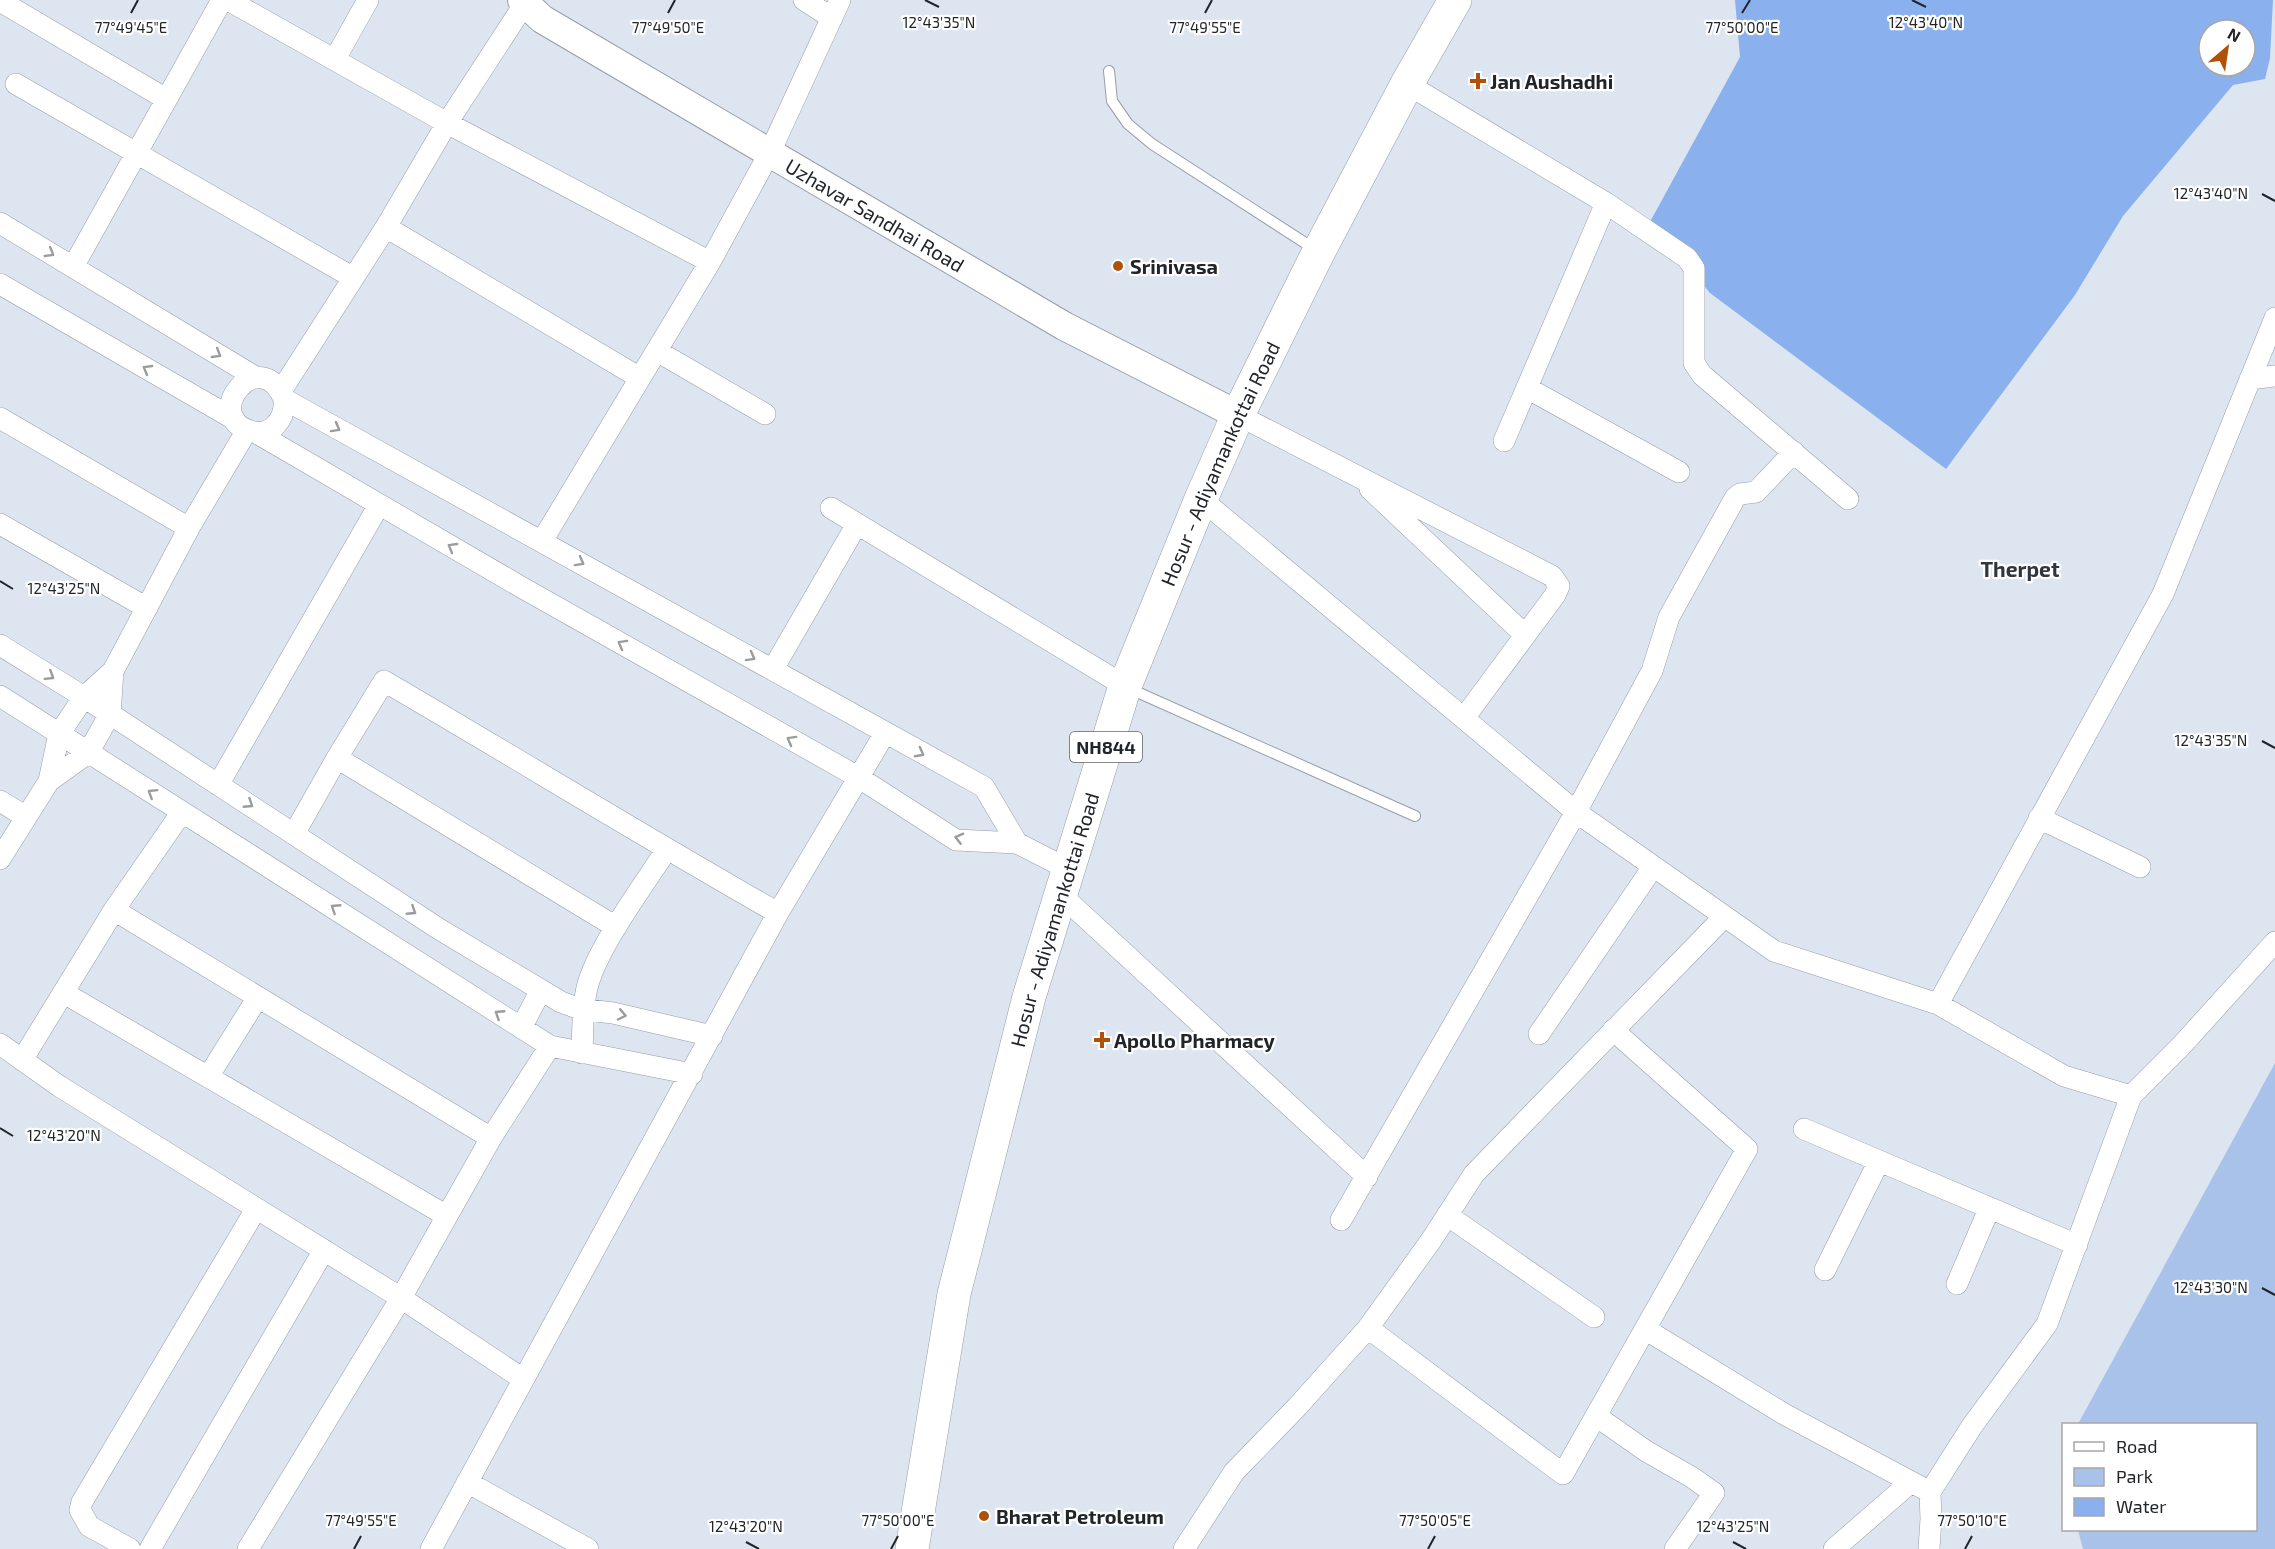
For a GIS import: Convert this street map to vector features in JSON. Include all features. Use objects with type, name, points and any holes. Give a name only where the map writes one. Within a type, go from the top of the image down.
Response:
[{"type":"highway","name":"Hosur - Adiyamankottai Road","points":[[912,1549],[954,1294],[1029,997],[1125,686],[1201,498],[1238,415],[1318,251],[1407,84],[1455,0]]},
{"type":"main road","name":"Uzhavar Sandhai Road","points":[[524,1],[542,19],[1064,326],[1238,415]]},
{"type":"street","points":[[73,267],[222,0]]},
{"type":"street","points":[[228,0],[447,123],[710,262]]},
{"type":"street","points":[[335,59],[368,0]]},
{"type":"street","points":[[542,541],[710,262],[770,152],[836,9],[804,0]]},
{"type":"street","points":[[0,1],[166,99]]},
{"type":"street","points":[[257,378],[240,385],[234,393],[231,411],[245,427],[264,432],[278,423],[285,408],[283,395],[352,277],[386,227],[447,123],[524,1]]},
{"type":"street","points":[[16,84],[352,277]]},
{"type":"street","points":[[1407,84],[1606,203],[1687,258],[1694,268],[1694,363],[1702,375],[1848,499]]},
{"type":"street","points":[[1504,441],[1606,203]]},
{"type":"street","points":[[0,223],[257,378],[274,384],[283,395],[885,734],[984,787],[1017,843],[1064,881],[1367,1177]]},
{"type":"street","points":[[386,227],[640,378]]},
{"type":"street","points":[[0,284],[379,505],[858,777],[956,840],[1017,843]]},
{"type":"street","points":[[1938,1004],[2163,594],[2275,318]]},
{"type":"street","points":[[657,351],[765,414]]},
{"type":"street","points":[[2250,379],[2275,376]]},
{"type":"street","points":[[1527,388],[1679,472]]},
{"type":"street","points":[[1238,415],[1552,576],[1559,586],[1555,595],[1464,718]]},
{"type":"street","points":[[0,418],[189,528]]},
{"type":"street","points":[[0,859],[49,781],[59,734],[84,697],[113,671],[245,427]]},
{"type":"street","points":[[1341,1220],[1576,812],[1652,671],[1669,617],[1735,498],[1740,494],[1756,492],[1794,453]]},
{"type":"street","points":[[1349,471],[1524,634]]},
{"type":"street","points":[[1201,498],[1576,812],[1774,951],[1938,1004],[2064,1076],[2131,1096]]},
{"type":"street","points":[[218,785],[379,505]]},
{"type":"street","points":[[831,508],[1125,686]]},
{"type":"street","points":[[0,524],[147,608]]},
{"type":"street","points":[[773,669],[857,524]]},
{"type":"street","points":[[0,645],[84,697],[439,929],[561,1002],[585,1010],[613,1013],[712,1036]]},
{"type":"street","points":[[49,781],[88,753],[110,714],[113,671]]},
{"type":"street","points":[[294,834],[384,681],[778,913]]},
{"type":"street","points":[[0,696],[550,1046],[692,1074]]},
{"type":"street","points":[[431,1549],[778,913],[885,734]]},
{"type":"street","points":[[337,758],[616,927]]},
{"type":"street","points":[[0,801],[26,817]]},
{"type":"street","points":[[22,1060],[114,910],[182,812]]},
{"type":"street","points":[[2039,818],[2140,867]]},
{"type":"street","points":[[582,1053],[586,992],[598,960],[616,927],[667,849]]},
{"type":"street","points":[[1539,1034],[1653,867]]},
{"type":"street","points":[[114,910],[491,1138]]},
{"type":"street","points":[[1184,1549],[1234,1472],[1297,1407],[1368,1328],[1474,1174],[1724,917]]},
{"type":"street","points":[[1929,1549],[1930,1492],[1972,1426],[2047,1324],[2131,1096],[2182,1045],[2275,942]]},
{"type":"street","points":[[521,1028],[541,990]]},
{"type":"street","points":[[64,993],[447,1216]]},
{"type":"street","points":[[208,1077],[258,997]]},
{"type":"street","points":[[1368,1328],[1563,1474],[1747,1149],[1613,1030]]},
{"type":"street","points":[[0,1044],[59,1086],[401,1298],[523,1379]]},
{"type":"street","points":[[248,1549],[401,1298],[491,1138],[550,1046]]},
{"type":"street","points":[[1804,1129],[2077,1245]]},
{"type":"street","points":[[1825,1269],[1879,1161]]},
{"type":"street","points":[[130,1549],[89,1526],[82,1517],[80,1510],[82,1502],[256,1209]]},
{"type":"street","points":[[1957,1284],[1989,1209]]},
{"type":"street","points":[[1447,1215],[1594,1317]]},
{"type":"street","points":[[150,1549],[324,1250]]},
{"type":"street","points":[[1645,1329],[1784,1414],[1930,1492]]},
{"type":"street","points":[[1596,1416],[1646,1451],[1714,1493],[1675,1549]]},
{"type":"street","points":[[467,1482],[588,1549]]},
{"type":"street","points":[[1834,1549],[1911,1482]]},
{"type":"lane","points":[[1109,71],[1112,101],[1128,124],[1152,144],[1318,251]]},
{"type":"lane","points":[[1125,686],[1415,816]]},
{"type":"green space","points":[[2275,1063],[2275,1549],[2083,1549],[2078,1531],[2257,1531],[2257,1423],[2079,1423]]},
{"type":"water","points":[[1735,0],[2273,0],[2270,58],[2265,79],[2233,85],[2123,216],[2075,295],[1946,469],[1710,293],[1651,220],[1740,57]]},
{"type":"place","name":"Jan Aushadhi","points":[[1478,81]]},
{"type":"place","name":"Srinivasa","points":[[1118,266]]},
{"type":"place","name":"Apollo Pharmacy","points":[[1102,1040]]},
{"type":"place","name":"Bharat Petroleum","points":[[984,1516]]},
{"type":"district","name":"Therpet","points":[[2020,568]]}]
